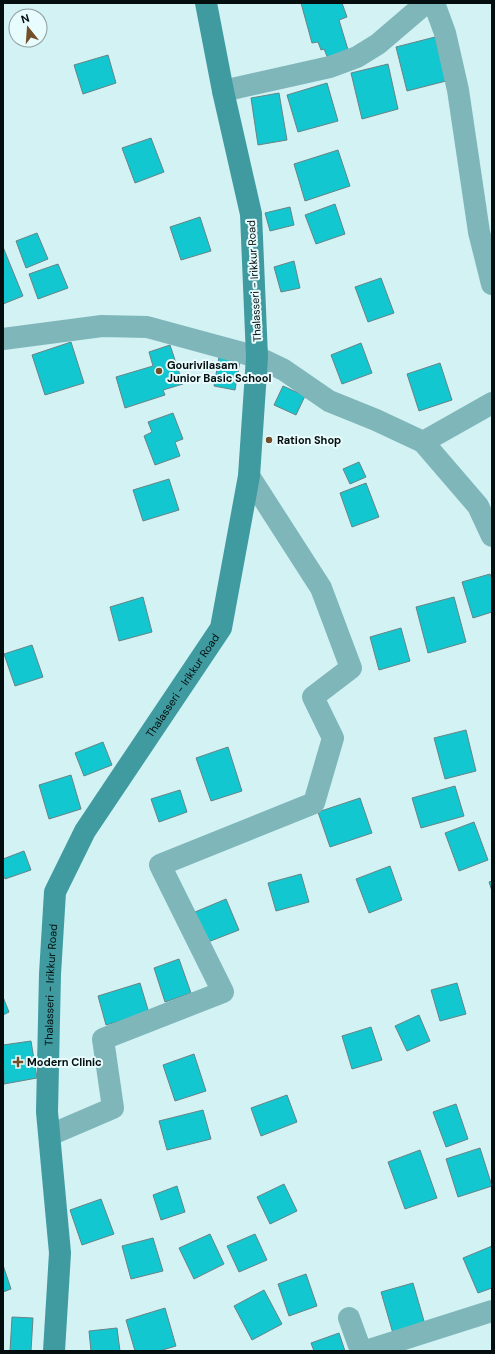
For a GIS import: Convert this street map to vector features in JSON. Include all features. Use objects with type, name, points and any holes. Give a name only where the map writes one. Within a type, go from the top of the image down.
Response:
[{"type":"main road","name":"Thalasseri - Irikkur Road","points":[[54,1351],[60,1253],[47,1112],[50,989],[55,892],[85,831],[221,628],[249,476],[257,357],[250,214],[222,91],[206,3]]},
{"type":"street","points":[[222,91],[330,67],[357,57],[378,44],[426,3]]},
{"type":"street","points":[[434,3],[446,33],[458,90],[479,232],[492,284]]},
{"type":"street","points":[[3,339],[102,326],[146,327],[257,357],[284,370],[329,401],[376,420],[423,442],[478,506],[492,536]]},
{"type":"street","points":[[423,442],[492,403]]},
{"type":"street","points":[[50,1135],[113,1108],[103,1039],[223,992],[160,865],[314,803],[333,738],[313,697],[351,668],[321,588],[249,476]]},
{"type":"street","points":[[366,1351],[492,1311]]},
{"type":"street","points":[[349,1318],[361,1351]]},
{"type":"building","points":[[301,3],[342,3],[347,17],[339,20],[349,53],[329,61],[324,49],[321,50],[318,42],[312,43]]},
{"type":"building","points":[[435,37],[446,81],[407,91],[396,47]]},
{"type":"building","points":[[108,55],[116,83],[83,94],[74,65]]},
{"type":"building","points":[[388,64],[398,109],[362,119],[351,73]]},
{"type":"building","points":[[327,83],[338,121],[298,132],[287,95]]},
{"type":"building","points":[[279,93],[287,140],[258,145],[251,98]]},
{"type":"building","points":[[151,138],[164,172],[135,183],[122,148]]},
{"type":"building","points":[[338,150],[350,186],[305,201],[294,164]]},
{"type":"building","points":[[335,204],[345,234],[316,244],[305,215]]},
{"type":"building","points":[[290,207],[294,225],[270,231],[265,213]]},
{"type":"building","points":[[200,217],[211,251],[181,260],[170,227]]},
{"type":"building","points":[[37,233],[48,259],[26,268],[16,241]]},
{"type":"building","points":[[3,247],[23,296],[3,304]]},
{"type":"building","points":[[294,261],[300,288],[281,292],[274,267]]},
{"type":"building","points":[[58,264],[68,288],[38,299],[29,274]]},
{"type":"building","points":[[381,278],[394,313],[368,322],[355,287]]},
{"type":"building","points":[[71,342],[84,383],[45,395],[32,355]]},
{"type":"building","points":[[361,343],[372,373],[342,384],[331,355]]},
{"type":"building","points":[[170,345],[183,384],[163,390],[165,395],[125,408],[116,377],[153,366],[149,352]]},
{"type":"building","points":[[219,357],[240,361],[235,390],[214,386]]},
{"type":"building","points":[[440,363],[452,400],[419,411],[407,374]]},
{"type":"building","points":[[283,386],[305,396],[296,415],[274,405]]},
{"type":"building","points":[[173,413],[183,439],[175,442],[180,456],[155,465],[144,436],[152,432],[148,422]]},
{"type":"building","points":[[359,462],[366,477],[350,484],[343,469]]},
{"type":"building","points":[[169,479],[179,510],[143,521],[133,490]]},
{"type":"building","points":[[366,483],[379,517],[352,527],[340,493]]},
{"type":"building","points":[[490,574],[492,580],[492,612],[473,618],[462,582]]},
{"type":"building","points":[[143,597],[152,632],[119,641],[110,607]]},
{"type":"building","points":[[454,597],[466,642],[428,653],[416,607]]},
{"type":"building","points":[[401,628],[410,661],[379,670],[370,637]]},
{"type":"building","points":[[32,645],[43,677],[15,686],[4,654]]},
{"type":"building","points":[[466,730],[476,771],[445,779],[434,738]]},
{"type":"building","points":[[103,742],[112,765],[84,776],[75,753]]},
{"type":"building","points":[[228,747],[242,791],[211,801],[196,758]]},
{"type":"building","points":[[71,775],[81,809],[49,819],[39,785]]},
{"type":"building","points":[[455,786],[464,816],[421,828],[412,798]]},
{"type":"building","points":[[180,790],[187,812],[159,822],[151,799]]},
{"type":"building","points":[[360,798],[372,833],[330,847],[318,812]]},
{"type":"building","points":[[474,822],[488,860],[459,871],[445,833]]},
{"type":"building","points":[[24,851],[31,870],[5,879],[3,874],[3,859]]},
{"type":"building","points":[[390,866],[402,900],[369,913],[356,879]]},
{"type":"building","points":[[301,874],[309,902],[276,911],[268,883]]},
{"type":"building","points":[[492,881],[492,891],[489,882]]},
{"type":"building","points":[[226,899],[239,930],[208,942],[195,912]]},
{"type":"building","points":[[179,959],[191,993],[165,1002],[154,968]]},
{"type":"building","points":[[140,983],[149,1013],[106,1025],[98,996]]},
{"type":"building","points":[[457,983],[466,1014],[440,1021],[431,990]]},
{"type":"building","points":[[3,997],[9,1012],[3,1015]]},
{"type":"building","points":[[419,1015],[430,1041],[407,1051],[395,1026]]},
{"type":"building","points":[[371,1027],[382,1060],[352,1069],[342,1036]]},
{"type":"building","points":[[31,1041],[37,1078],[4,1084],[3,1045]]},
{"type":"building","points":[[194,1054],[206,1091],[175,1101],[163,1065]]},
{"type":"building","points":[[287,1095],[297,1122],[261,1136],[251,1108]]},
{"type":"building","points":[[456,1104],[468,1139],[446,1147],[433,1112]]},
{"type":"building","points":[[203,1110],[211,1139],[167,1150],[159,1121]]},
{"type":"building","points":[[480,1148],[492,1186],[458,1197],[446,1159]]},
{"type":"building","points":[[420,1150],[437,1198],[405,1209],[388,1162]]},
{"type":"building","points":[[284,1184],[297,1211],[270,1224],[257,1197]]},
{"type":"building","points":[[177,1186],[185,1212],[161,1220],[153,1195]]},
{"type":"building","points":[[101,1199],[114,1234],[82,1245],[70,1210]]},
{"type":"building","points":[[210,1234],[224,1264],[194,1279],[179,1248]]},
{"type":"building","points":[[255,1234],[267,1260],[239,1272],[227,1246]]},
{"type":"building","points":[[153,1238],[163,1271],[131,1279],[122,1246]]},
{"type":"building","points":[[492,1246],[492,1288],[478,1293],[463,1258]]},
{"type":"building","points":[[3,1265],[11,1289],[3,1292]]},
{"type":"building","points":[[306,1274],[317,1306],[289,1316],[278,1284]]},
{"type":"building","points":[[413,1283],[426,1328],[394,1337],[381,1292]]},
{"type":"building","points":[[264,1290],[282,1324],[252,1340],[234,1306]]},
{"type":"building","points":[[165,1308],[176,1346],[159,1351],[135,1351],[126,1320]]},
{"type":"building","points":[[12,1317],[33,1318],[31,1351],[10,1351]]},
{"type":"building","points":[[117,1328],[120,1351],[91,1351],[89,1331]]},
{"type":"building","points":[[339,1333],[345,1351],[314,1351],[311,1343]]},
{"type":"place","name":"Gourivilasam Junior Basic School","points":[[159,371]]},
{"type":"place","name":"Ration Shop","points":[[269,440]]},
{"type":"place","name":"Modern Clinic","points":[[18,1062]]}]
